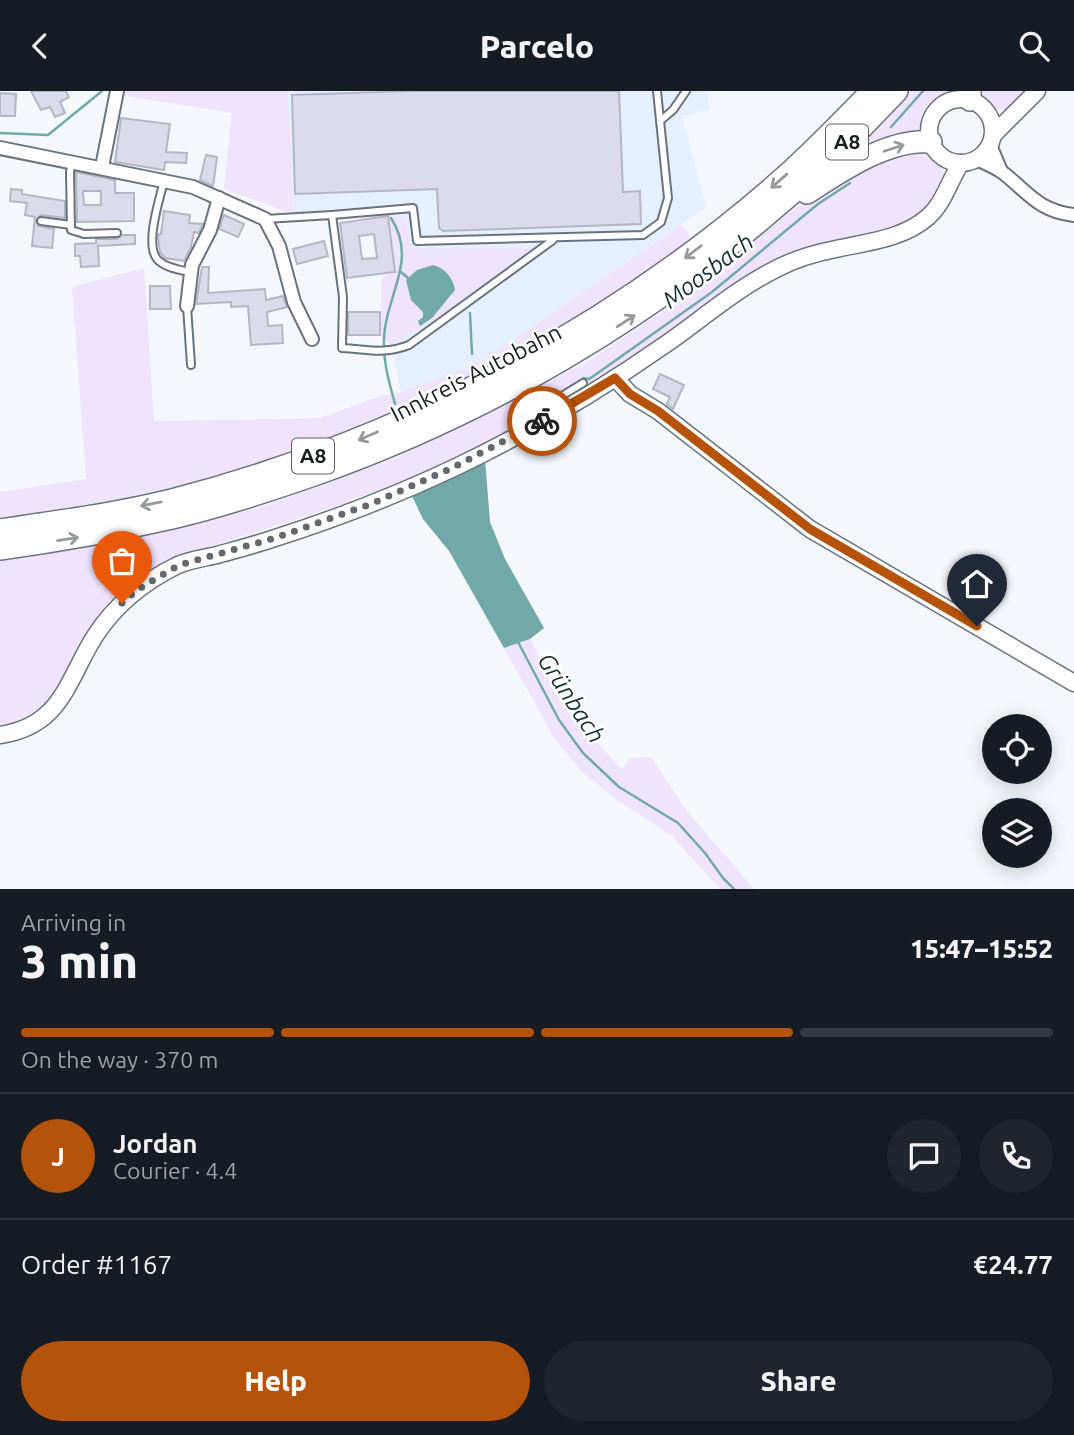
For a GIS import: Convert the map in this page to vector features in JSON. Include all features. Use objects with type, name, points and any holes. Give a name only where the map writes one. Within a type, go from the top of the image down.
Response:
[{"type":"highway","name":"Innkreis Autobahn","points":[[0,530],[70,520],[170,500],[268,472],[343,446],[440,405],[549,347],[613,308],[693,252],[781,180],[872,91]]},
{"type":"highway","name":"Innkreis Autobahn","points":[[0,549],[73,539],[174,518],[270,491],[364,458],[449,421],[561,362],[678,285],[768,214],[842,147],[897,91]]},
{"type":"highway","points":[[768,214],[860,161],[909,143],[937,150]]},
{"type":"street","points":[[0,735],[20,732],[49,711],[65,694],[94,638],[122,603],[137,590],[179,565],[275,538],[371,504],[454,467],[563,410],[615,378],[775,269],[816,254],[912,229],[935,210],[948,184],[1037,91]]},
{"type":"street","points":[[102,167],[117,92]]},
{"type":"street","points":[[948,184],[929,127],[936,110],[951,100],[970,96],[988,114],[1001,171]]},
{"type":"street","points":[[988,114],[1013,114]]},
{"type":"street","points":[[0,148],[193,187],[265,219],[279,246],[294,302],[312,339]]},
{"type":"street","points":[[937,150],[1001,171],[1038,204],[1063,214],[1074,215]]},
{"type":"street","points":[[187,306],[190,273],[210,230],[219,198]]},
{"type":"street","points":[[615,378],[630,394],[658,411],[810,529],[1074,683]]},
{"type":"lane","points":[[265,219],[413,208],[417,241],[643,235],[660,222],[668,198],[657,91]]},
{"type":"lane","points":[[660,121],[673,110],[686,91]]},
{"type":"lane","points":[[72,163],[71,230],[84,234],[117,233]]},
{"type":"lane","points":[[164,181],[153,232],[153,251],[161,263],[190,273]]},
{"type":"lane","points":[[331,215],[343,297],[342,348],[380,352],[409,345],[554,239]]},
{"type":"lane","points":[[41,221],[71,225]]},
{"type":"lane","points":[[187,306],[191,365]]},
{"type":"lane","points":[[563,410],[557,399],[583,383]]},
{"type":"shaded area","points":[[120,91],[288,91],[293,214],[224,189],[232,113],[120,95]]},
{"type":"shaded area","points":[[288,91],[708,91],[709,110],[682,116],[706,207],[478,364],[401,392],[389,337],[417,270],[404,217],[326,218],[293,214]]},
{"type":"shaded area","points":[[910,91],[965,91],[964,94],[937,103],[924,128],[901,134],[884,145],[850,156]]},
{"type":"shaded area","points":[[976,91],[1029,91],[1008,110],[989,106]]},
{"type":"shaded area","points":[[925,146],[939,159],[944,174],[940,190],[926,211],[906,227],[803,250],[599,382],[472,449],[404,481],[304,517],[201,549],[141,576],[116,594],[92,624],[67,675],[49,701],[23,720],[0,725],[0,560],[125,541],[264,506],[396,458],[587,362],[676,303],[801,204],[855,168]]},
{"type":"shaded area","points":[[388,216],[405,217],[412,249],[532,248],[441,316],[391,345],[380,335],[382,277],[395,272]]},
{"type":"shaded area","points":[[682,224],[691,239],[592,308],[477,373],[372,423],[263,463],[208,479],[114,500],[0,517],[0,492],[86,479],[72,287],[144,268],[154,421],[320,418],[478,364]]},
{"type":"shaded area","points":[[530,639],[565,708],[622,770],[630,758],[651,757],[687,811],[754,889],[720,889],[671,835],[621,803],[582,772],[555,739],[504,648]]},
{"type":"water","points":[[433,265],[448,274],[455,290],[432,318],[420,326],[418,321],[423,317],[423,312],[411,300],[406,280],[417,270]]},
{"type":"water","points":[[485,459],[490,522],[505,559],[544,628],[530,639],[504,648],[449,551],[423,519],[411,494],[434,486]]},
{"type":"building","points":[[31,91],[66,91],[69,97],[60,102],[65,113],[55,117],[50,107],[41,110]]},
{"type":"building","points":[[411,91],[619,91],[623,192],[640,191],[641,224],[443,231],[439,228],[437,189],[295,194],[292,95]]},
{"type":"building","points":[[0,93],[16,94],[15,116],[0,116]]},
{"type":"building","points":[[121,118],[170,124],[166,152],[187,153],[186,163],[165,162],[164,170],[115,162]]},
{"type":"building","points":[[206,155],[217,157],[213,186],[200,180]]},
{"type":"building","points":[[76,172],[115,180],[115,193],[134,193],[134,221],[77,222]],"holes":[[[83,191],[101,191],[101,205],[84,205]]]},
{"type":"building","points":[[11,189],[22,190],[22,194],[65,201],[65,218],[41,215],[36,220],[38,226],[54,229],[52,248],[32,246],[35,217],[25,215],[27,203],[10,201]]},
{"type":"building","points":[[164,211],[190,215],[189,223],[203,224],[199,233],[194,232],[184,261],[165,258],[160,252],[158,237],[161,234]]},
{"type":"building","points":[[224,215],[244,224],[238,237],[219,229]]},
{"type":"building","points":[[388,216],[395,272],[347,278],[340,223]],"holes":[[[374,234],[377,258],[362,259],[359,236]]]},
{"type":"building","points":[[122,235],[135,235],[135,244],[98,246],[99,266],[81,267],[80,256],[75,256],[75,244],[96,243],[96,239],[117,239]]},
{"type":"building","points":[[324,241],[328,256],[297,264],[293,249]]},
{"type":"building","points":[[202,267],[209,267],[208,293],[265,289],[266,300],[283,296],[287,307],[267,312],[268,326],[282,325],[283,343],[251,345],[248,306],[231,307],[231,302],[196,304]]},
{"type":"building","points":[[150,286],[170,286],[171,309],[150,309]]},
{"type":"building","points":[[348,312],[380,312],[380,335],[348,335]]},
{"type":"building","points":[[660,374],[684,385],[673,409],[667,404],[670,397],[653,389]]},
{"type":"waterway","name":"Grünbach","points":[[0,133],[48,135],[102,91]]},
{"type":"waterway","name":"Moosbach","points":[[891,127],[923,91]]},
{"type":"waterway","name":"Moosbach","points":[[583,378],[589,379],[712,292],[818,204],[850,183]]},
{"type":"waterway","name":"Grünbach","points":[[391,218],[398,232],[402,259],[388,313],[384,347],[395,404]]},
{"type":"waterway","points":[[401,272],[408,278]]},
{"type":"waterway","points":[[470,313],[472,354]]},
{"type":"waterway","name":"Grünbach","points":[[517,640],[559,720],[583,753],[619,787],[678,823],[734,889]]},
{"type":"way so far","points":[[122,603],[137,590],[179,565],[275,538],[371,504],[496,447],[542,421]]},
{"type":"route","points":[[542,421],[615,378],[630,394],[650,405],[810,529],[977,626]]}]
